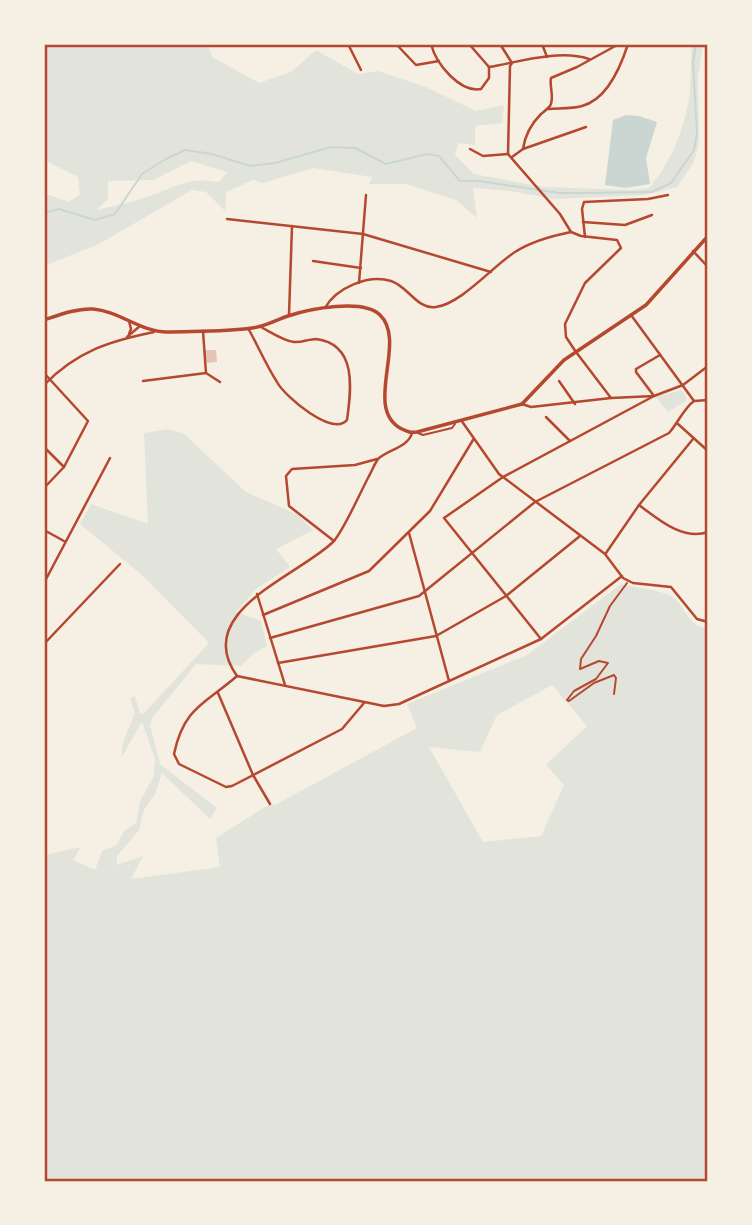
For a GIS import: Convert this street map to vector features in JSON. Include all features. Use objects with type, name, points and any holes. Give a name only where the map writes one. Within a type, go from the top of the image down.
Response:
[{"type":"street","points":[[348,44],[361,69]]},
{"type":"street","points":[[396,44],[416,65],[439,61]]},
{"type":"street","points":[[431,44],[439,61],[463,87],[481,89],[487,83],[489,67],[469,44]]},
{"type":"street","points":[[500,44],[512,63]]},
{"type":"street","points":[[542,44],[547,57]]},
{"type":"street","points":[[523,149],[525,135],[552,100],[549,81],[551,78],[620,44]]},
{"type":"street","points":[[548,108],[585,105],[614,79],[628,44]]},
{"type":"street","points":[[489,67],[547,57],[579,55],[591,59]]},
{"type":"street","points":[[512,63],[510,155],[561,214],[570,232]]},
{"type":"street","points":[[470,149],[483,156],[510,155],[586,127]]},
{"type":"street","points":[[359,283],[366,195]]},
{"type":"street","points":[[584,237],[584,202],[648,199],[668,195]]},
{"type":"street","points":[[583,222],[625,225],[652,215]]},
{"type":"street","points":[[227,219],[363,234],[491,272]]},
{"type":"street","points":[[289,315],[292,226]]},
{"type":"street","points":[[325,309],[332,296],[359,283],[392,281],[412,294],[420,304],[432,308],[445,306],[530,243],[570,232],[584,237],[617,240],[621,248],[585,283],[565,324],[566,337],[611,398]]},
{"type":"street","points":[[44,385],[80,355],[120,340],[154,332],[248,328],[289,315],[349,306],[367,307],[382,316],[388,332],[385,396],[387,414],[396,426],[415,433],[522,404],[548,375],[576,352],[646,305],[708,236]]},
{"type":"street","points":[[693,251],[708,267]]},
{"type":"street","points":[[313,261],[361,268]]},
{"type":"street","points":[[44,320],[77,310],[92,309],[154,332]]},
{"type":"street","points":[[631,315],[694,401]]},
{"type":"street","points":[[128,336],[131,329],[129,321]]},
{"type":"street","points":[[137,336],[141,326]]},
{"type":"street","points":[[120,340],[141,326]]},
{"type":"street","points":[[248,328],[278,384],[287,395],[322,421],[339,426],[344,424],[347,420],[351,374],[337,349],[315,339],[294,342],[259,326]]},
{"type":"street","points":[[202,330],[206,373]]},
{"type":"street","points":[[654,396],[636,369],[660,355]]},
{"type":"street","points":[[541,639],[444,519],[503,477],[654,396],[683,385],[708,366]]},
{"type":"street","points":[[44,373],[88,421],[64,467],[44,488]]},
{"type":"street","points":[[143,381],[206,373],[220,382]]},
{"type":"street","points":[[559,381],[575,404]]},
{"type":"street","points":[[522,404],[531,407],[654,396]]},
{"type":"street","points":[[270,638],[419,596],[535,502],[670,433],[690,404],[708,400]]},
{"type":"street","points":[[546,417],[570,441]]},
{"type":"street","points":[[459,421],[503,477],[605,554],[622,576],[633,583],[671,587],[697,619],[708,622]]},
{"type":"street","points":[[678,424],[708,451]]},
{"type":"street","points":[[334,541],[289,506],[286,476],[292,469],[355,465],[378,459],[410,440],[415,433]]},
{"type":"street","points":[[263,615],[369,571],[430,511],[473,439]]},
{"type":"street","points":[[605,554],[639,505],[694,439]]},
{"type":"street","points":[[44,447],[64,467]]},
{"type":"street","points":[[44,583],[110,457]]},
{"type":"street","points":[[378,459],[334,541],[257,594],[226,634],[225,651],[228,664],[237,676],[384,706],[400,704],[541,639],[622,576]]},
{"type":"street","points":[[639,505],[663,524],[685,532],[708,532]]},
{"type":"street","points":[[44,530],[64,541]]},
{"type":"street","points":[[409,533],[449,681]]},
{"type":"street","points":[[278,663],[436,636],[506,596],[580,536]]},
{"type":"street","points":[[44,644],[120,564]]},
{"type":"street","points":[[257,594],[285,685]]},
{"type":"street","points":[[237,676],[194,709],[186,719],[174,754],[178,762],[226,787],[342,729],[365,702]]},
{"type":"street","points":[[218,692],[253,775],[270,804]]},
{"type":"path","points":[[614,694],[614,675],[594,683],[567,700],[573,691],[596,679],[608,663],[599,661],[580,669],[581,659],[627,580]]},
{"type":"shaded area","points":[[44,44],[208,44],[212,57],[259,83],[291,72],[316,50],[358,74],[378,71],[426,87],[476,111],[504,105],[502,123],[475,126],[475,145],[458,143],[455,155],[474,174],[544,187],[633,190],[649,188],[670,157],[684,123],[690,92],[692,44],[703,44],[698,77],[699,143],[694,162],[677,187],[643,195],[554,199],[473,188],[477,218],[456,200],[406,184],[369,184],[372,177],[313,168],[263,183],[253,180],[226,192],[225,211],[206,192],[192,190],[99,244],[44,266],[44,195],[69,202],[80,194],[78,177],[44,160]],"holes":[[[191,161],[227,172],[219,182],[189,182],[138,200],[96,210],[108,199],[108,181],[153,180]]]},
{"type":"shaded area","points":[[626,115],[657,122],[646,158],[650,184],[625,188],[605,185],[613,120]]},
{"type":"shaded area","points":[[681,390],[686,401],[668,412],[656,397]]},
{"type":"shaded area","points":[[168,429],[183,433],[246,492],[298,515],[313,530],[276,549],[290,567],[256,589],[236,612],[261,621],[267,646],[254,653],[241,666],[196,664],[153,717],[150,725],[160,764],[217,808],[210,819],[162,773],[155,794],[144,810],[139,830],[117,856],[117,865],[143,856],[131,879],[220,867],[216,838],[270,804],[275,805],[417,728],[407,704],[527,655],[621,584],[671,596],[695,624],[708,628],[708,1181],[44,1181],[44,855],[81,847],[73,860],[95,870],[102,851],[117,845],[124,831],[136,823],[140,801],[154,776],[155,759],[142,722],[121,758],[123,742],[135,713],[130,698],[135,696],[140,714],[144,713],[209,643],[142,575],[80,524],[91,504],[148,524],[144,433]],"holes":[[[552,685],[587,726],[546,765],[564,785],[541,836],[483,842],[429,747],[480,752],[497,715]]]},
{"type":"building","points":[[205,350],[216,350],[217,362],[207,363]]},
{"type":"waterway","points":[[44,213],[59,209],[95,220],[115,214],[142,174],[185,150],[212,154],[250,166],[275,163],[331,147],[355,148],[386,164],[427,154],[439,156],[460,181],[479,181],[559,193],[652,192],[671,183],[694,150],[697,134],[693,62],[696,44]]}]
